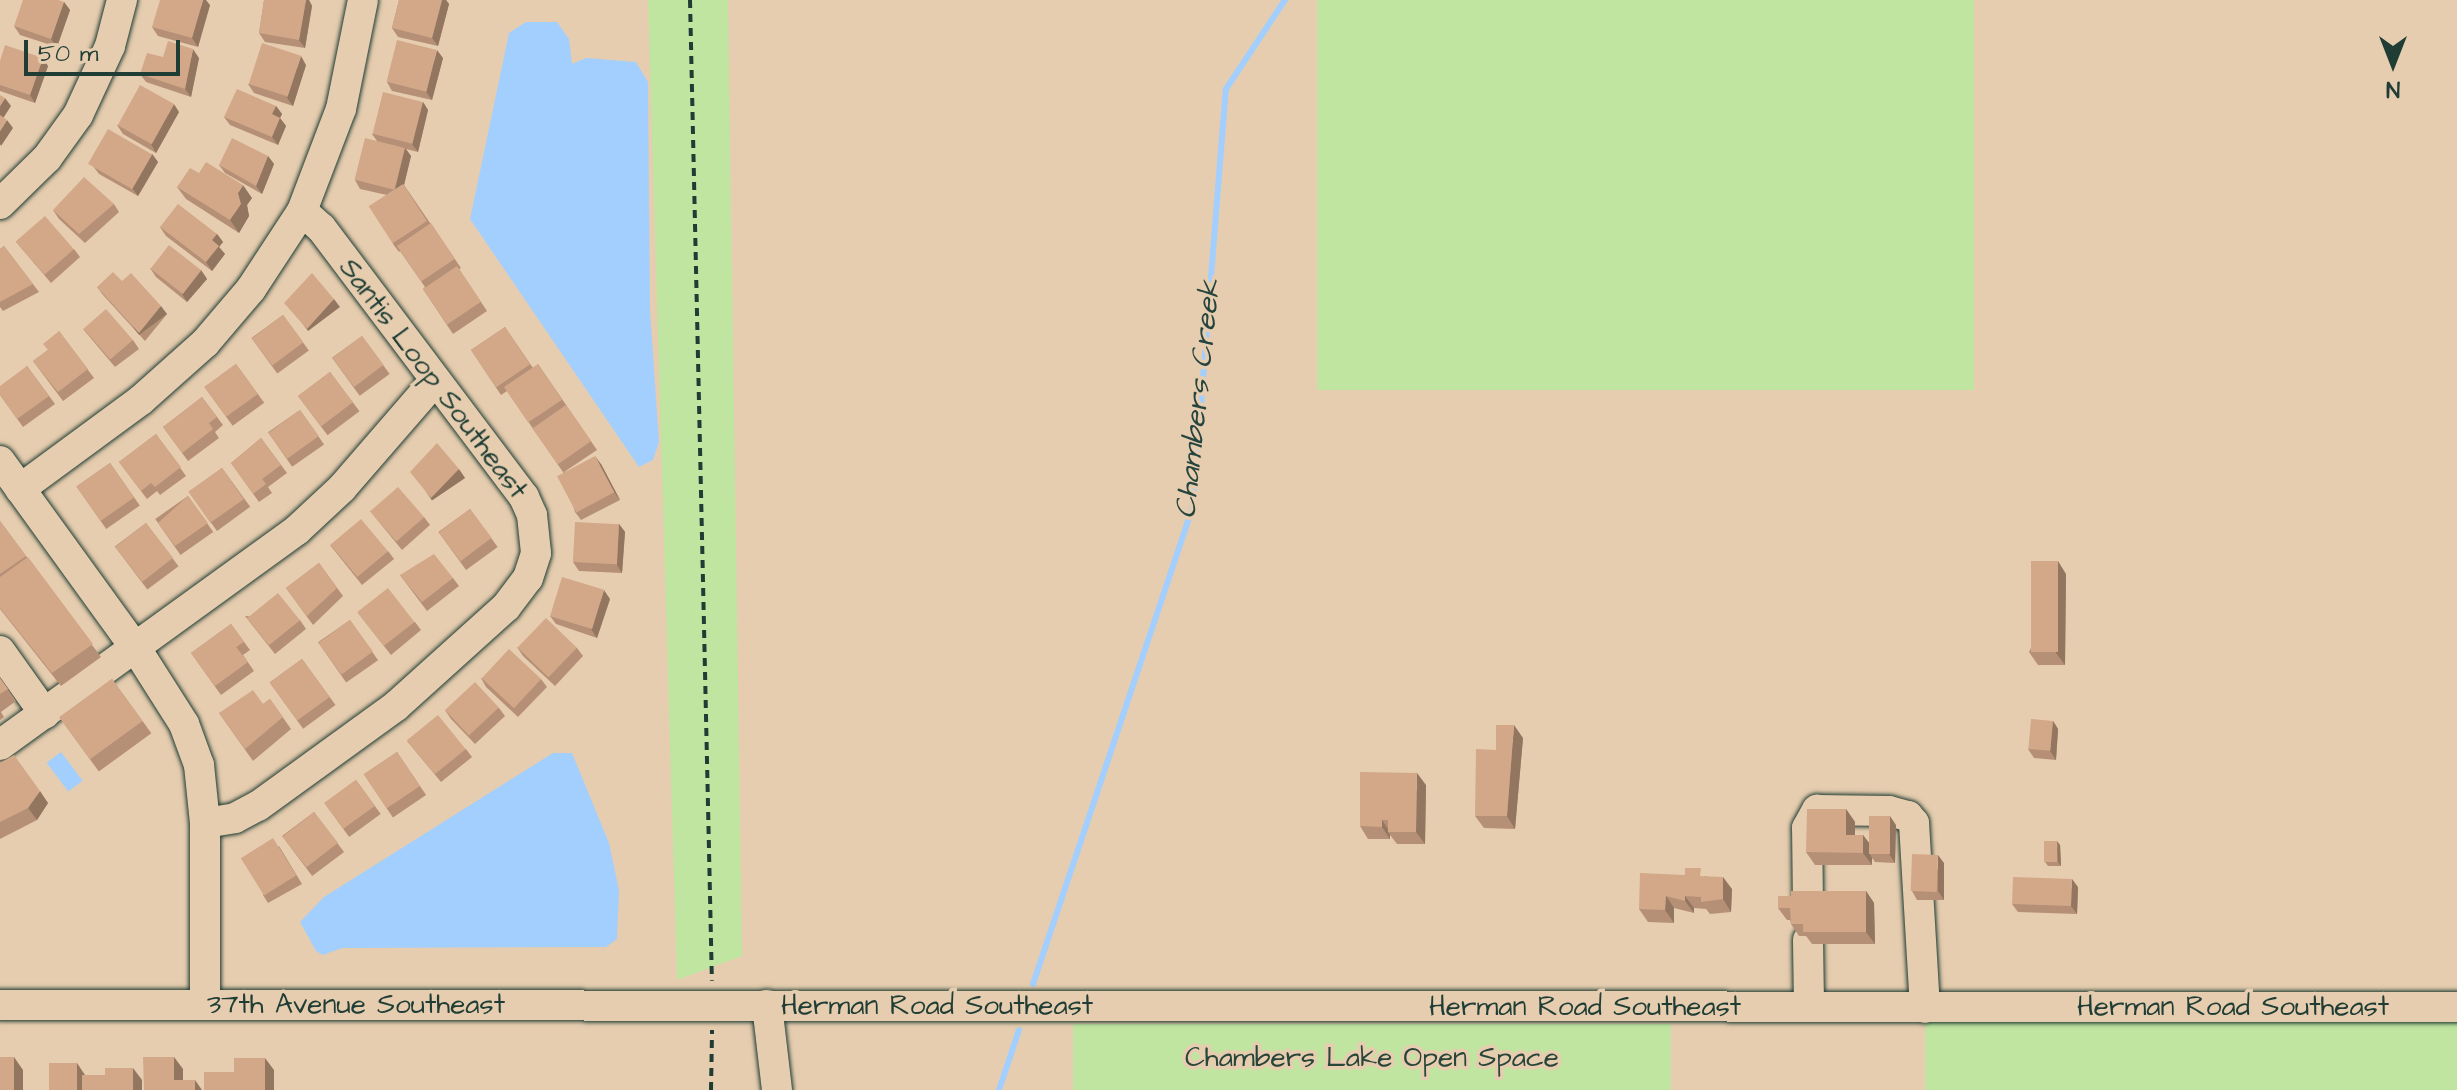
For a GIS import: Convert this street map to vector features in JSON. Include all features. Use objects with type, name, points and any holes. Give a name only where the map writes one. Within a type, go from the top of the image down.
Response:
[{"type":"street","points":[[0,204],[47,158],[78,115],[110,46],[122,0]]},
{"type":"street","points":[[20,489],[141,400],[205,343],[251,289],[302,211],[341,109],[363,0]]},
{"type":"street","name":"Santis Loop Southeast","points":[[205,823],[235,818],[258,806],[384,716],[489,624],[528,578],[537,537],[524,497],[433,383],[321,228],[302,211]]},
{"type":"street","points":[[0,745],[128,657],[297,530],[342,488],[433,383]]},
{"type":"street","points":[[0,461],[128,657],[184,724],[199,765],[205,823],[205,1005]]},
{"type":"street","points":[[0,651],[45,714]]},
{"type":"street","points":[[1808,905],[1807,828],[1817,810],[1889,811],[1908,816],[1914,823],[1925,1008]]},
{"type":"street","points":[[1808,940],[1809,1007]]},
{"type":"street","name":"37th Avenue Southeast","points":[[0,1005],[712,1005]]},
{"type":"street","name":"Herman Road Southeast","points":[[712,1005],[2457,1007]]},
{"type":"street","points":[[767,1005],[777,1090]]},
{"type":"path","points":[[690,0],[712,1005],[711,1090]]},
{"type":"green space","points":[[648,0],[728,0],[742,956],[677,980]]},
{"type":"green space","points":[[1317,0],[1974,0],[1974,390],[1317,390]]},
{"type":"green space","points":[[1925,1006],[2457,1006],[2457,1090],[1925,1090]]},
{"type":"green space","name":"Chambers Lake Open Space","points":[[1073,1024],[1671,1024],[1671,1090],[1073,1090]]},
{"type":"water","points":[[526,22],[557,22],[569,39],[572,64],[586,58],[636,62],[648,82],[650,310],[659,442],[653,460],[639,467],[470,219],[509,33]]},
{"type":"water","points":[[61,752],[83,781],[68,792],[47,763]]},
{"type":"water","points":[[553,753],[572,753],[609,843],[619,890],[617,939],[606,947],[342,948],[323,955],[316,951],[300,922],[324,897]]},
{"type":"building","points":[[23,0],[64,2],[51,39],[14,26]]},
{"type":"building","points":[[160,0],[203,0],[192,38],[152,27]]},
{"type":"building","points":[[264,0],[306,0],[299,40],[259,33]]},
{"type":"building","points":[[399,0],[442,0],[432,38],[392,28]]},
{"type":"building","points":[[397,40],[437,50],[426,92],[387,82]]},
{"type":"building","points":[[168,41],[193,49],[185,89],[140,74],[147,53],[163,57]]},
{"type":"building","points":[[262,43],[301,56],[288,97],[249,84]]},
{"type":"building","points":[[5,45],[43,58],[30,95],[0,85],[0,61]]},
{"type":"building","points":[[140,85],[174,104],[152,144],[118,125]]},
{"type":"building","points":[[237,89],[276,106],[272,114],[280,118],[272,137],[224,117]]},
{"type":"building","points":[[383,92],[423,102],[412,144],[373,134]]},
{"type":"building","points":[[0,115],[7,120],[0,131]]},
{"type":"building","points":[[108,129],[152,154],[132,189],[88,164]]},
{"type":"building","points":[[232,138],[268,156],[256,186],[219,165]]},
{"type":"building","points":[[365,138],[405,148],[394,190],[355,180]]},
{"type":"building","points":[[206,162],[243,185],[238,193],[241,204],[230,220],[177,187],[190,168],[199,173]]},
{"type":"building","points":[[84,177],[114,204],[79,234],[53,210]]},
{"type":"building","points":[[403,184],[427,221],[393,243],[369,206]]},
{"type":"building","points":[[178,204],[217,234],[212,240],[219,246],[206,262],[160,227]]},
{"type":"building","points":[[45,216],[74,249],[44,275],[16,242]]},
{"type":"building","points":[[431,223],[455,259],[421,282],[397,246]]},
{"type":"building","points":[[169,245],[201,270],[183,294],[151,269]]},
{"type":"building","points":[[4,246],[33,284],[0,302],[0,249]]},
{"type":"building","points":[[457,266],[481,302],[447,325],[423,289]]},
{"type":"building","points":[[113,272],[122,281],[131,273],[161,306],[139,333],[97,287]]},
{"type":"building","points":[[312,273],[334,299],[307,329],[284,303]]},
{"type":"building","points":[[106,309],[133,340],[110,360],[83,329]]},
{"type":"building","points":[[283,315],[303,342],[272,366],[252,338]]},
{"type":"building","points":[[505,327],[530,364],[496,387],[471,350]]},
{"type":"building","points":[[59,331],[88,369],[58,392],[33,361],[48,350],[43,344]]},
{"type":"building","points":[[362,336],[384,365],[354,387],[332,358]]},
{"type":"building","points":[[236,364],[258,394],[226,417],[204,387]]},
{"type":"building","points":[[538,364],[562,400],[528,423],[504,387]]},
{"type":"building","points":[[27,366],[49,396],[17,419],[0,395],[0,386]]},
{"type":"building","points":[[330,372],[353,402],[321,426],[298,396]]},
{"type":"building","points":[[202,397],[217,417],[209,423],[213,429],[182,453],[163,427]]},
{"type":"building","points":[[566,405],[591,441],[558,465],[532,429]]},
{"type":"building","points":[[300,410],[319,436],[287,459],[268,433]]},
{"type":"building","points":[[156,434],[181,467],[155,487],[151,483],[141,491],[119,462]]},
{"type":"building","points":[[261,438],[281,465],[262,479],[266,484],[253,494],[231,463]]},
{"type":"building","points":[[437,443],[459,469],[431,498],[410,472]]},
{"type":"building","points":[[595,456],[614,492],[576,512],[557,476]]},
{"type":"building","points":[[110,463],[134,497],[101,521],[76,487]]},
{"type":"building","points":[[222,468],[244,499],[210,523],[188,492]]},
{"type":"building","points":[[398,487],[424,517],[396,541],[370,511]]},
{"type":"building","points":[[188,496],[208,523],[175,546],[158,523]]},
{"type":"building","points":[[470,509],[492,538],[461,561],[439,532]]},
{"type":"building","points":[[361,519],[388,551],[357,577],[330,545]]},
{"type":"building","points":[[0,521],[26,556],[0,574]]},
{"type":"building","points":[[575,522],[619,524],[617,564],[573,562]]},
{"type":"building","points":[[146,523],[173,558],[142,582],[115,547]]},
{"type":"building","points":[[434,554],[453,578],[422,602],[400,575]]},
{"type":"building","points":[[28,557],[93,644],[52,673],[0,608],[0,577]]},
{"type":"building","points":[[2031,561],[2058,561],[2058,652],[2031,652]]},
{"type":"building","points":[[319,563],[337,588],[307,616],[286,588]]},
{"type":"building","points":[[562,577],[604,590],[592,629],[550,616]]},
{"type":"building","points":[[388,588],[414,622],[384,646],[357,612]]},
{"type":"building","points":[[278,593],[300,620],[269,645],[247,618]]},
{"type":"building","points":[[546,618],[577,648],[548,677],[518,647]]},
{"type":"building","points":[[350,620],[373,652],[341,674],[318,643]]},
{"type":"building","points":[[231,624],[244,642],[236,647],[248,662],[215,686],[191,653]]},
{"type":"building","points":[[509,649],[541,679],[514,708],[482,678]]},
{"type":"building","points":[[302,659],[330,697],[297,721],[270,683]]},
{"type":"building","points":[[0,678],[8,689],[0,694]]},
{"type":"building","points":[[112,679],[143,721],[90,759],[59,717]]},
{"type":"building","points":[[475,682],[499,708],[469,736],[445,710]]},
{"type":"building","points":[[253,690],[263,704],[270,699],[283,717],[245,749],[219,713]]},
{"type":"building","points":[[438,715],[466,749],[435,774],[407,740]]},
{"type":"building","points":[[2031,719],[2053,721],[2050,751],[2028,749]]},
{"type":"building","points":[[1496,725],[1514,725],[1507,816],[1475,816],[1476,749],[1496,750]]},
{"type":"building","points":[[397,752],[420,786],[387,808],[364,774]]},
{"type":"building","points":[[14,755],[40,791],[28,808],[0,822],[0,763]]},
{"type":"building","points":[[1360,772],[1417,773],[1416,832],[1388,832],[1388,820],[1382,820],[1382,827],[1360,826]]},
{"type":"building","points":[[356,780],[375,806],[343,829],[324,803]]},
{"type":"building","points":[[1807,809],[1846,809],[1846,835],[1863,835],[1863,853],[1806,852]]},
{"type":"building","points":[[314,812],[338,843],[306,867],[282,837]]},
{"type":"building","points":[[1869,816],[1890,816],[1890,854],[1869,854]]},
{"type":"building","points":[[273,838],[296,875],[264,895],[241,858]]},
{"type":"building","points":[[2044,841],[2057,841],[2057,862],[2044,862]]},
{"type":"building","points":[[1912,854],[1938,855],[1937,892],[1911,891]]},
{"type":"building","points":[[1685,868],[1701,868],[1700,876],[1723,877],[1723,899],[1701,902],[1701,897],[1685,896],[1685,901],[1666,896],[1665,910],[1639,909],[1640,873],[1685,875]]},
{"type":"building","points":[[2013,877],[2072,879],[2071,906],[2012,904]]},
{"type":"building","points":[[1791,891],[1866,891],[1866,932],[1803,932],[1803,924],[1791,924],[1790,908],[1778,908],[1778,896],[1791,896]]},
{"type":"building","points":[[0,1057],[14,1057],[14,1090],[0,1090]]},
{"type":"building","points":[[143,1057],[174,1057],[174,1080],[195,1080],[195,1090],[144,1090]]},
{"type":"building","points":[[234,1058],[265,1058],[265,1090],[204,1090],[204,1072],[234,1072]]},
{"type":"building","points":[[49,1063],[77,1063],[77,1090],[49,1090]]},
{"type":"building","points":[[105,1068],[133,1068],[133,1090],[82,1090],[82,1075],[105,1075]]},
{"type":"waterway","name":"Chambers Creek","points":[[1033,984],[1193,506],[1226,89],[1285,0]]},
{"type":"waterway","name":"Chambers Creek","points":[[999,1090],[1019,1030]]}]
